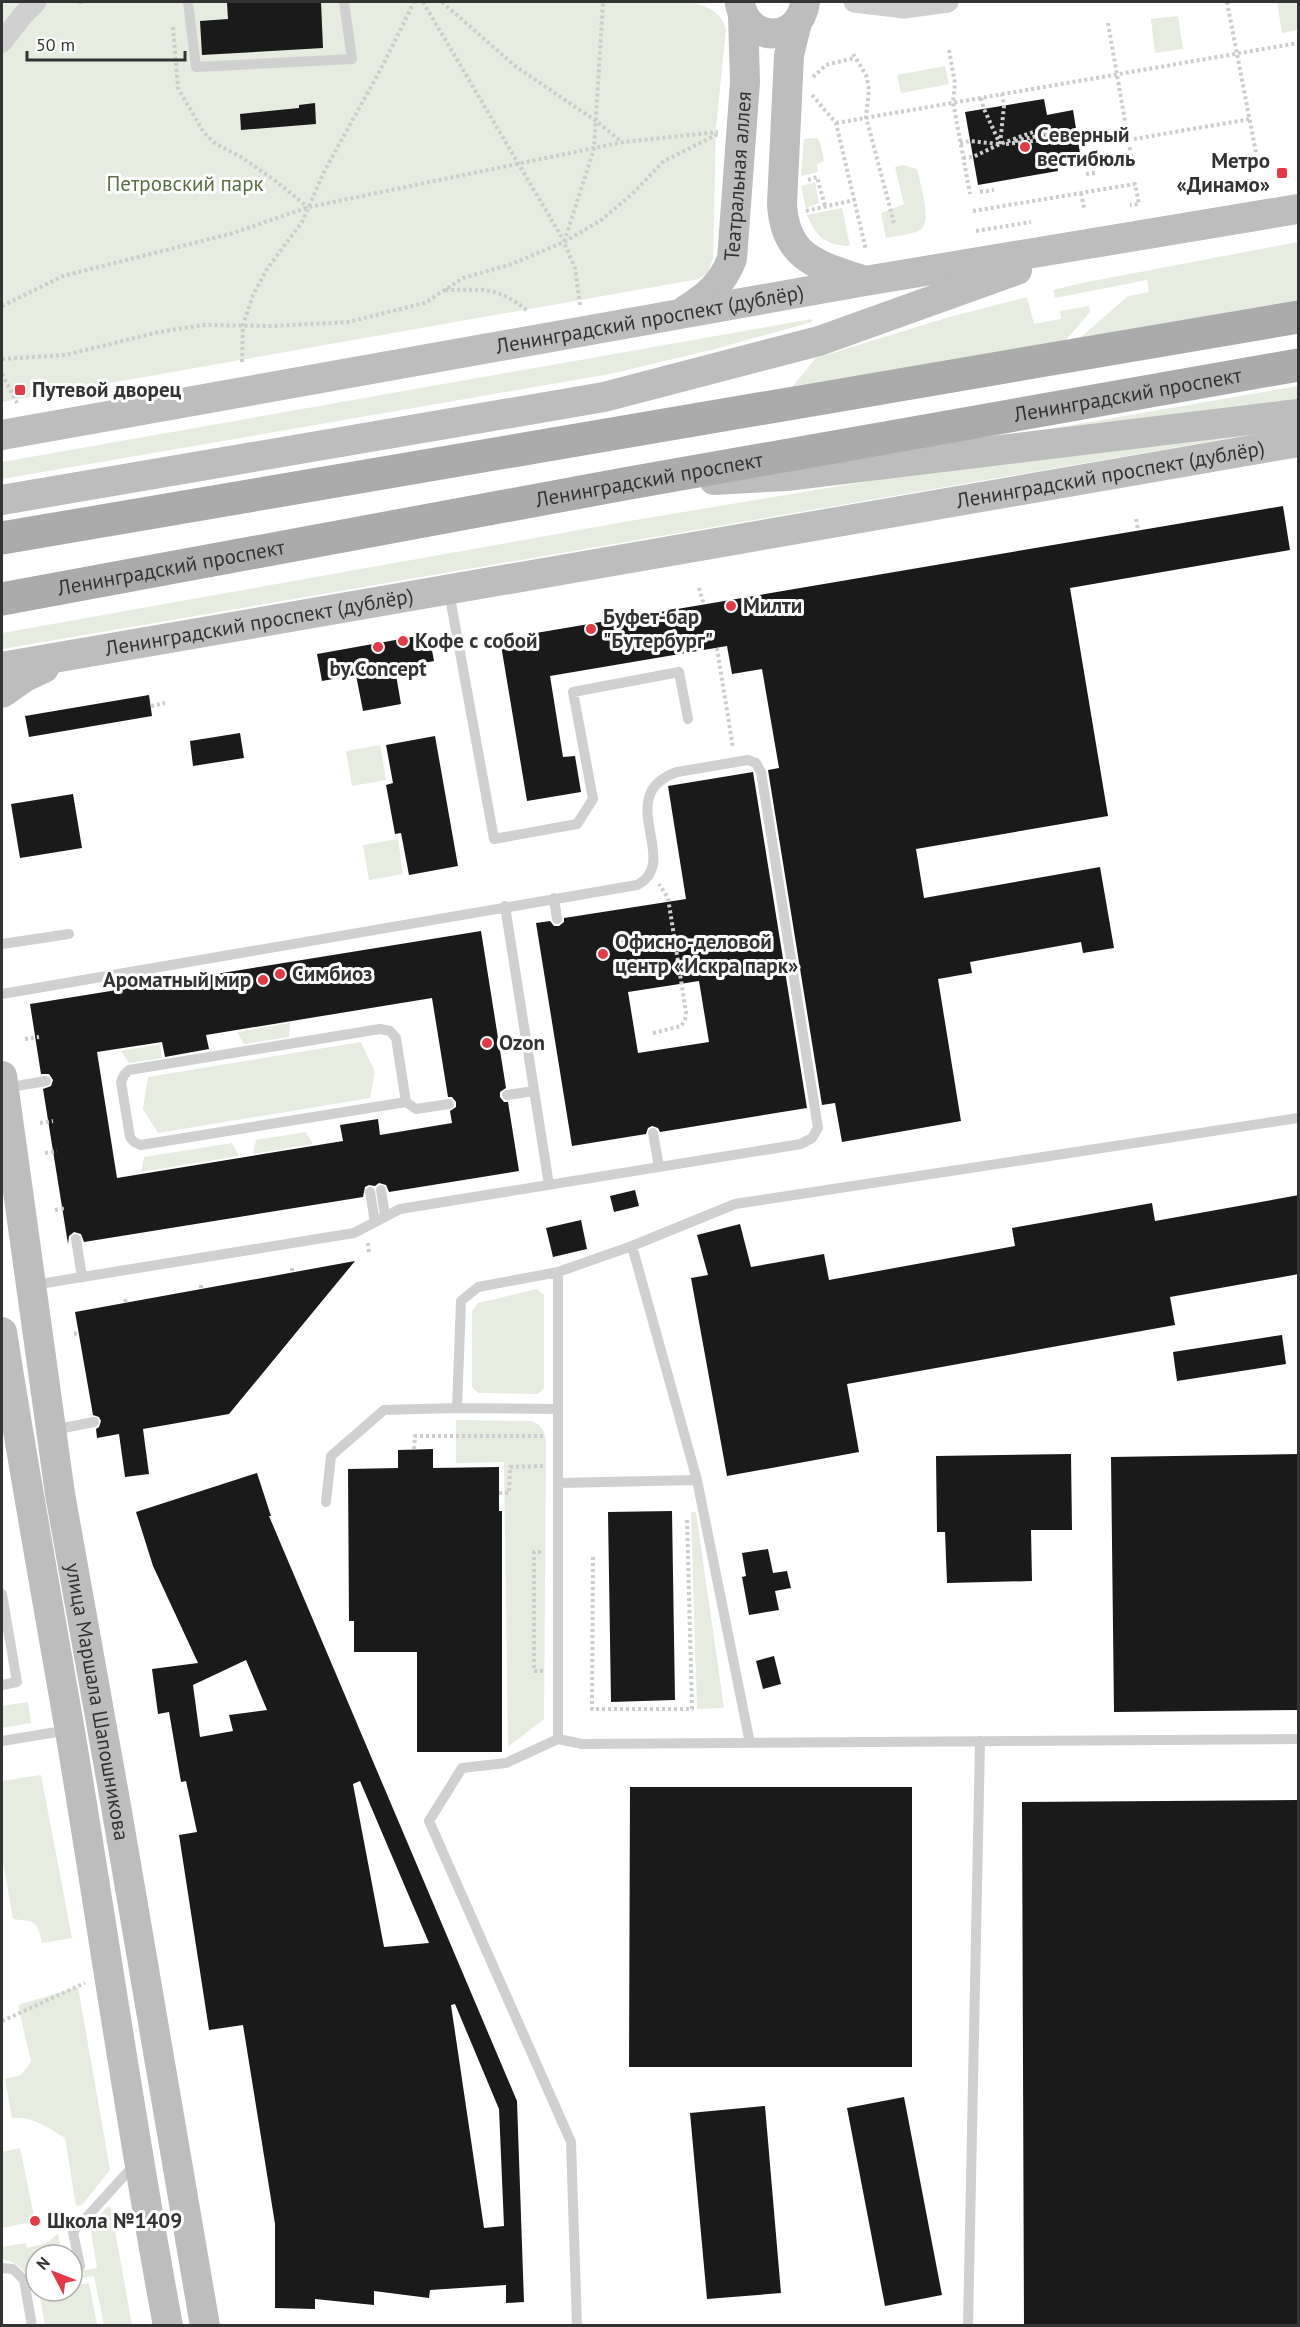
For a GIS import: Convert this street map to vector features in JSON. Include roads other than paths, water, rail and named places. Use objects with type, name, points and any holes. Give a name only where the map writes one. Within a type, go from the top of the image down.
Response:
[{"type":"main road","points":[[741,8],[753,27],[766,33],[780,33],[801,12]]},
{"type":"main road","name":"Театральная аллея","points":[[678,314],[711,293],[720,283],[732,259],[745,82],[741,8]]},
{"type":"main road","name":"Театральная аллея","points":[[801,12],[789,55],[783,223],[803,255],[817,265],[865,281]]},
{"type":"main road","name":"Ленинградский проспект (дублёр)","points":[[2,435],[865,281],[1299,209]]},
{"type":"main road","points":[[2,500],[604,397],[819,341],[1086,246]]},
{"type":"main road","points":[[2,538],[1299,317]]},
{"type":"main road","name":"Ленинградский проспект","points":[[2,599],[624,484],[1299,364]]},
{"type":"main road","points":[[624,484],[786,476],[1299,414]]},
{"type":"main road","name":"Ленинградский проспект (дублёр)","points":[[2,667],[1299,442]]},
{"type":"main road","points":[[2,693],[25,677],[49,666],[95,652]]},
{"type":"main road","name":"улица Маршала Шапошникова","points":[[2,1082],[60,1494],[116,1806],[204,2325]]},
{"type":"main road","name":"улица Маршала Шапошникова","points":[[2,1332],[138,2161],[168,2325]]},
{"type":"street","points":[[2,42],[36,2]]},
{"type":"street","points":[[854,2],[904,8],[948,2]]},
{"type":"lane","points":[[188,2],[196,67],[352,59],[344,2]]},
{"type":"lane","points":[[449,590],[494,839],[577,824],[593,799],[573,692],[678,672],[688,719]]},
{"type":"lane","points":[[2,994],[637,885],[649,876],[654,863],[647,804],[654,787],[666,776],[677,772],[752,761],[756,763],[761,772],[818,1128],[812,1138],[801,1144],[400,1209],[354,1233],[31,1285]]},
{"type":"lane","points":[[554,898],[557,919]]},
{"type":"lane","points":[[505,906],[549,1185]]},
{"type":"lane","points":[[2,945],[69,934]]},
{"type":"lane","points":[[406,1102],[141,1145],[130,1137],[121,1082],[129,1070],[386,1030],[396,1038],[406,1102],[412,1107],[421,1109],[449,1104]]},
{"type":"lane","points":[[2,1082],[46,1081]]},
{"type":"lane","points":[[507,1095],[534,1091]]},
{"type":"lane","points":[[457,1408],[461,1301],[478,1287],[558,1272],[632,1246],[735,1204],[1299,1118]]},
{"type":"lane","points":[[654,1133],[659,1167]]},
{"type":"lane","points":[[375,1222],[375,1191],[385,1215]]},
{"type":"lane","points":[[76,1239],[82,1277]]},
{"type":"lane","points":[[632,1246],[692,1480],[750,1743]]},
{"type":"lane","points":[[558,1272],[558,1739]]},
{"type":"lane","points":[[327,1502],[331,1456],[384,1410],[558,1409]]},
{"type":"lane","points":[[51,1430],[94,1422]]},
{"type":"lane","points":[[558,1483],[692,1480]]},
{"type":"lane","points":[[2,1594],[17,1682],[2,1685]]},
{"type":"lane","points":[[2,1741],[69,1730]]},
{"type":"lane","points":[[577,2325],[571,2142],[429,1821],[462,1768],[507,1764],[558,1739],[582,1744],[1299,1739]]},
{"type":"lane","points":[[968,2325],[981,1741]]},
{"type":"lane","points":[[75,2243],[73,2232],[138,2161]]},
{"type":"lane","points":[[2,2268],[13,2269],[24,2280],[32,2325]]},
{"type":"place","name":"Cеверный вестибюль","points":[[1025,147]]},
{"type":"place","name":"Метро «Динамо»","points":[[1282,173]]},
{"type":"place","name":"Путевой дворец","points":[[20,390]]},
{"type":"place","name":"Милти","points":[[731,606]]},
{"type":"place","name":"Буфет-бар \"Бутербург\"","points":[[591,629]]},
{"type":"place","name":"Кофе с собой","points":[[403,641]]},
{"type":"place","name":"by Concept","points":[[378,647]]},
{"type":"place","name":"Офисно-деловой центр «Искра парк»","points":[[603,954]]},
{"type":"place","name":"Симбиоз","points":[[280,974]]},
{"type":"place","name":"Ароматный мир","points":[[263,980]]},
{"type":"place","name":"Ozon","points":[[487,1043]]},
{"type":"place","name":"Школа №1409","points":[[35,2221]]},
{"type":"park label","name":"Петровский парк","points":[[185,184]]}]
